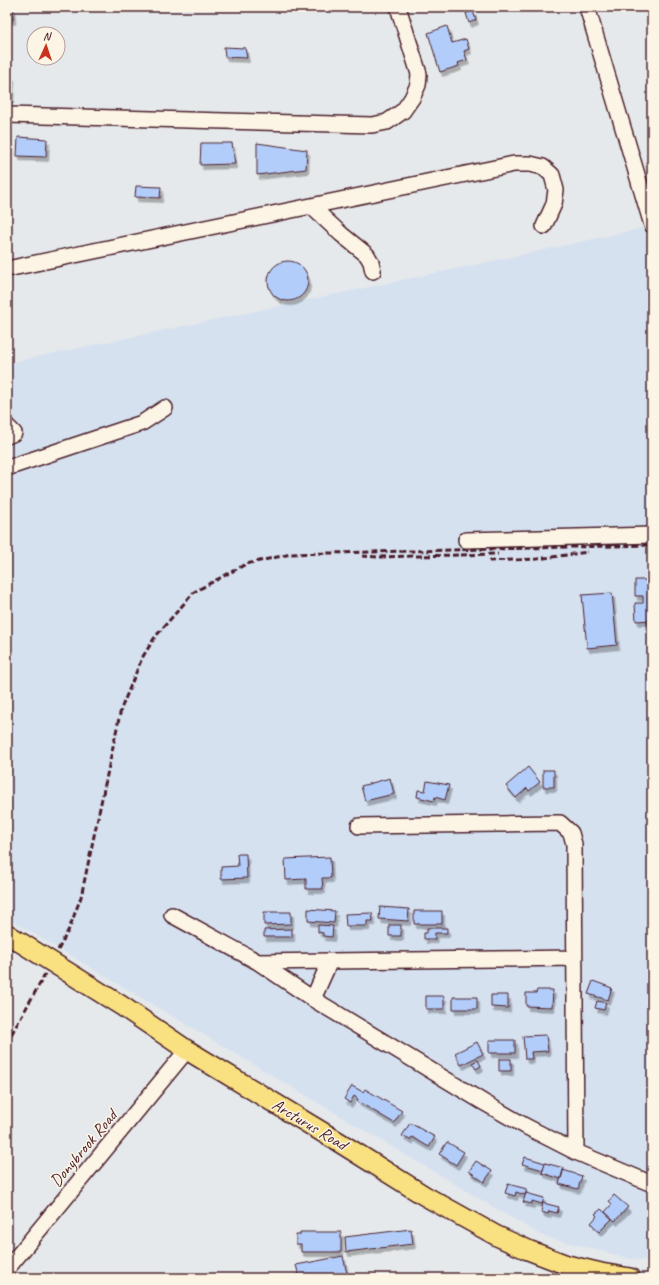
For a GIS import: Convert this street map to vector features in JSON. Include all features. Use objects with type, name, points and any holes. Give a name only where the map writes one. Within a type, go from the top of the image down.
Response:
[{"type":"main road","name":"Arcturus Road","points":[[7,934],[122,1006],[187,1050],[425,1196],[497,1236],[567,1265],[630,1278]]},
{"type":"street","points":[[7,115],[372,125],[388,122],[403,111],[412,98],[418,85],[419,74],[398,7]]},
{"type":"street","points":[[587,7],[652,225]]},
{"type":"street","points":[[7,269],[514,164],[530,164],[543,168],[552,175],[556,190],[554,204],[544,226]]},
{"type":"street","points":[[312,207],[341,234],[367,255],[371,262],[373,271]]},
{"type":"street","points":[[7,468],[142,423],[166,408]]},
{"type":"street","points":[[7,426],[14,433],[7,436]]},
{"type":"street","points":[[466,540],[652,535]]},
{"type":"street","points":[[359,826],[560,823],[571,833],[574,844],[576,958],[576,1152]]},
{"type":"street","points":[[172,915],[258,962],[313,999],[527,1127],[576,1152],[652,1184]]},
{"type":"street","points":[[258,962],[576,958]]},
{"type":"street","points":[[313,999],[330,961]]},
{"type":"street","name":"Donybrook Road","points":[[7,1269],[187,1050]]},
{"type":"shaded area","points":[[652,226],[652,1261],[631,1259],[542,1236],[7,918],[7,363]]},
{"type":"building","points":[[7,7],[13,7],[13,20],[7,19]]},
{"type":"building","points":[[473,11],[476,20],[469,23],[466,13]]},
{"type":"building","points":[[447,26],[452,43],[466,39],[469,49],[464,51],[467,60],[458,63],[459,66],[440,72],[428,33]]},
{"type":"building","points":[[224,47],[245,48],[247,58],[225,57]]},
{"type":"building","points":[[7,76],[12,76],[11,99],[7,99]]},
{"type":"building","points":[[18,137],[47,139],[46,157],[17,156]]},
{"type":"building","points":[[201,143],[232,143],[235,164],[200,165]]},
{"type":"building","points":[[257,143],[307,150],[306,169],[257,175]]},
{"type":"building","points":[[136,186],[161,187],[160,198],[135,197]]},
{"type":"building","points":[[292,261],[299,264],[305,270],[308,281],[307,289],[299,298],[292,301],[284,301],[277,298],[269,289],[268,277],[271,270],[280,262]]},
{"type":"building","points":[[635,580],[652,580],[652,620],[636,621],[635,603],[643,603],[643,596],[635,596]]},
{"type":"building","points":[[612,593],[617,645],[587,648],[582,595]]},
{"type":"building","points":[[528,767],[540,782],[529,791],[527,788],[516,798],[506,786]]},
{"type":"building","points":[[543,770],[554,770],[554,787],[543,787]]},
{"type":"building","points":[[390,778],[394,794],[365,801],[361,786]]},
{"type":"building","points":[[427,781],[449,785],[445,800],[435,797],[434,801],[417,797],[418,790],[425,791]]},
{"type":"building","points":[[237,854],[246,854],[247,878],[221,879],[221,867],[238,866]]},
{"type":"building","points":[[330,857],[331,878],[322,878],[323,889],[306,889],[306,879],[286,880],[285,859]]},
{"type":"building","points":[[380,907],[409,909],[408,921],[379,919]]},
{"type":"building","points":[[308,909],[335,911],[334,923],[308,921]]},
{"type":"building","points":[[414,911],[442,911],[442,924],[414,924]]},
{"type":"building","points":[[264,912],[291,912],[291,924],[264,925]]},
{"type":"building","points":[[372,913],[373,921],[367,921],[367,926],[346,926],[345,914]]},
{"type":"building","points":[[318,925],[333,926],[332,937],[323,936],[323,933],[318,932]]},
{"type":"building","points":[[389,925],[401,925],[401,936],[389,936]]},
{"type":"building","points":[[427,928],[447,928],[447,933],[435,933],[435,939],[424,939],[424,933],[427,933]]},
{"type":"building","points":[[292,929],[292,937],[264,937],[264,930]]},
{"type":"building","points":[[593,981],[612,988],[608,1000],[588,994]]},
{"type":"building","points":[[537,990],[553,990],[552,1007],[526,1006],[526,993],[536,993]]},
{"type":"building","points":[[491,995],[508,995],[508,1008],[491,1007]]},
{"type":"building","points":[[426,996],[444,996],[444,1009],[426,1009]]},
{"type":"building","points":[[453,997],[477,997],[477,1009],[453,1009]]},
{"type":"building","points":[[597,1001],[606,1003],[604,1010],[595,1008]]},
{"type":"building","points":[[546,1035],[548,1051],[531,1052],[532,1059],[525,1059],[523,1036]]},
{"type":"building","points":[[489,1040],[515,1040],[515,1053],[489,1053]]},
{"type":"building","points":[[477,1042],[483,1054],[461,1065],[455,1053]]},
{"type":"building","points":[[499,1059],[511,1059],[511,1071],[499,1071]]},
{"type":"building","points":[[478,1060],[481,1066],[476,1069],[472,1063]]},
{"type":"building","points":[[352,1086],[363,1092],[365,1089],[402,1111],[394,1123],[357,1101],[358,1099],[354,1096],[350,1103],[344,1099]]},
{"type":"building","points":[[410,1123],[435,1137],[429,1147],[412,1137],[410,1140],[402,1136]]},
{"type":"building","points":[[447,1142],[464,1152],[456,1165],[439,1154]]},
{"type":"building","points":[[525,1157],[545,1163],[543,1170],[522,1164]]},
{"type":"building","points":[[476,1161],[492,1171],[484,1182],[469,1171]]},
{"type":"building","points":[[545,1163],[564,1168],[561,1179],[542,1173]]},
{"type":"building","points":[[563,1170],[582,1176],[578,1189],[559,1184]]},
{"type":"building","points":[[508,1184],[527,1189],[525,1195],[516,1192],[515,1196],[505,1193]]},
{"type":"building","points":[[526,1193],[544,1198],[542,1204],[532,1201],[532,1204],[523,1202]]},
{"type":"building","points":[[614,1195],[628,1207],[615,1221],[605,1212],[612,1204],[609,1201]]},
{"type":"building","points":[[543,1203],[559,1207],[557,1213],[549,1211],[548,1214],[541,1212]]},
{"type":"building","points":[[601,1209],[612,1219],[599,1232],[591,1223],[597,1216],[595,1214]]},
{"type":"building","points":[[411,1229],[413,1244],[346,1252],[345,1237]]},
{"type":"building","points":[[300,1232],[341,1232],[341,1252],[301,1252],[301,1244],[296,1244],[296,1235],[300,1235]]},
{"type":"building","points":[[343,1256],[348,1278],[312,1278],[311,1274],[299,1276],[296,1265]]},
{"type":"railway","points":[[58,950],[69,929],[81,897],[121,709],[142,658],[155,637],[194,592],[246,564],[291,554],[652,545]]},
{"type":"railway","points":[[489,561],[537,559],[588,552]]},
{"type":"railway","points":[[362,556],[377,557],[498,554]]},
{"type":"railway","points":[[7,1042],[47,971]]}]
